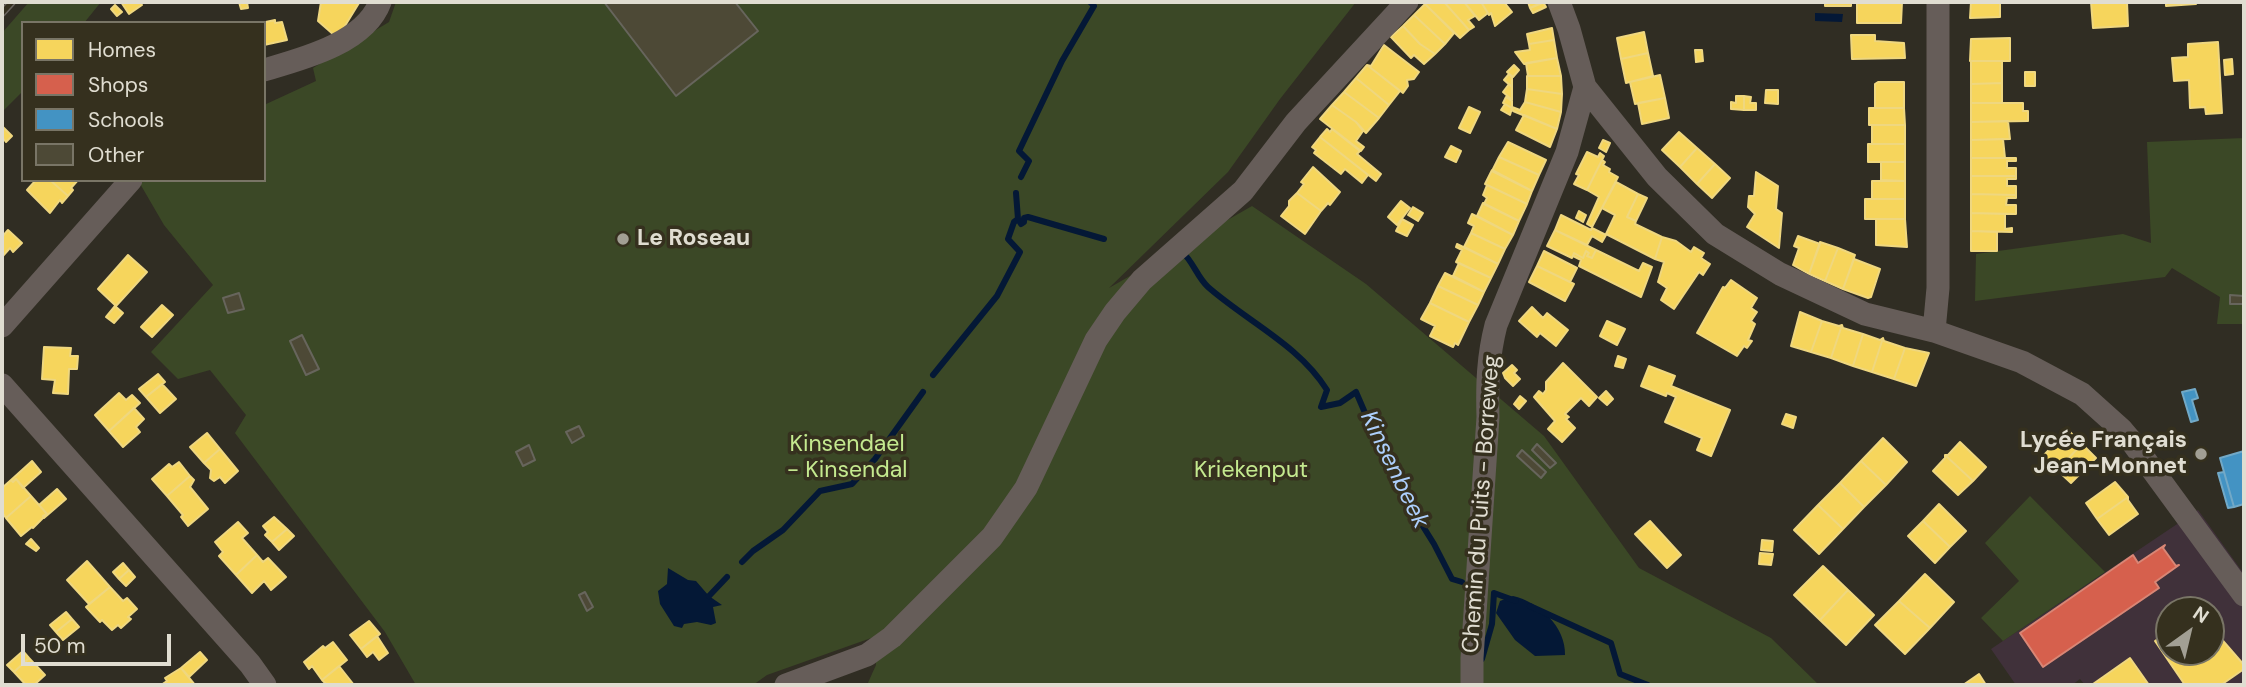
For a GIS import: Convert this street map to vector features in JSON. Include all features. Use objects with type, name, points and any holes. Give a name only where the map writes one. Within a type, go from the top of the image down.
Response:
[{"type":"street","points":[[786,685],[867,654],[892,637],[992,537],[1026,488],[1096,340],[1115,312],[1142,279],[1243,191],[1296,122],[1407,2]]},
{"type":"street","points":[[1559,2],[1585,87],[1657,177],[1715,234],[1780,274],[1865,314],[1934,331],[2022,362],[2082,394],[2132,442],[2244,595]]},
{"type":"street","points":[[1934,331],[1938,288],[1938,2]]},
{"type":"street","points":[[266,69],[307,58],[335,45],[351,36],[379,6]]},
{"type":"street","name":"Chemin du Puits - Borreweg","points":[[1472,685],[1488,417],[1486,378],[1490,350],[1496,325],[1567,152],[1585,87]]},
{"type":"street","points":[[2,326],[129,182]]},
{"type":"street","points":[[2,385],[250,664],[265,685]]},
{"type":"shaded area","points":[[2198,510],[2244,574],[2244,685],[2085,685],[2080,679],[2072,685],[2016,685],[1991,649]]},
{"type":"green space","points":[[29,2],[101,2],[86,21],[21,21],[21,93],[2,112],[2,33]]},
{"type":"green space","points":[[396,2],[1356,2],[1280,99],[1228,172],[1109,288],[1252,206],[1366,284],[1544,436],[1639,568],[1771,638],[1819,685],[867,685],[876,665],[874,637],[767,675],[753,685],[416,685],[385,632],[235,433],[246,415],[210,370],[178,379],[151,352],[213,285],[164,225],[139,182],[266,182],[266,104],[316,81],[313,68],[389,22]]},
{"type":"green space","points":[[2242,2],[2244,2],[2244,138]]},
{"type":"green space","points":[[2244,138],[2244,324],[2217,324],[2220,297],[2172,268],[2165,277],[1975,301],[1976,254],[2123,234],[2151,243],[2147,142]]},
{"type":"green space","points":[[2030,496],[2105,572],[2003,641],[1981,618],[2019,581],[1985,543]]},
{"type":"water","points":[[1815,13],[1843,14],[1842,22],[1815,21]]},
{"type":"water","points":[[668,568],[688,580],[696,581],[709,596],[722,605],[713,607],[716,623],[711,625],[697,622],[684,624],[682,628],[674,626],[660,604],[658,591],[667,584]]},
{"type":"water","points":[[1513,596],[1532,604],[1549,617],[1561,635],[1565,655],[1535,656],[1515,640],[1496,613],[1500,601]]},
{"type":"building: Homes","points":[[121,2],[140,2],[142,5],[129,14]]},
{"type":"building: Homes","points":[[239,2],[247,2],[248,8],[241,9]]},
{"type":"building: Homes","points":[[321,2],[359,3],[340,34],[334,35],[318,21]]},
{"type":"building: Homes","points":[[1444,2],[1469,30],[1460,38],[1425,4]]},
{"type":"building: Homes","points":[[1444,2],[1464,2],[1475,16],[1468,20],[1474,27],[1469,30]]},
{"type":"building: Homes","points":[[1464,2],[1481,2],[1488,13],[1479,20]]},
{"type":"building: Homes","points":[[1481,2],[1504,2],[1512,12],[1495,26],[1491,13],[1489,15]]},
{"type":"building: Homes","points":[[1528,2],[1545,2],[1530,8]]},
{"type":"building: Homes","points":[[1543,2],[1546,7],[1533,13],[1530,8]]},
{"type":"building: Homes","points":[[1825,2],[1851,2],[1851,6],[1825,6]]},
{"type":"building: Homes","points":[[1857,2],[1902,2],[1901,23],[1857,23]]},
{"type":"building: Homes","points":[[1971,2],[2000,2],[2000,17],[1970,18]]},
{"type":"building: Homes","points":[[2091,2],[2127,2],[2128,26],[2093,28]]},
{"type":"building: Homes","points":[[2166,2],[2196,2],[2196,4],[2166,6]]},
{"type":"building: Homes","points":[[1425,4],[1454,33],[1445,44],[1414,15]]},
{"type":"building: Homes","points":[[115,5],[122,12],[117,16],[111,9]]},
{"type":"building: Homes","points":[[1414,15],[1445,44],[1435,54],[1420,44],[1403,26]]},
{"type":"building: Homes","points":[[266,22],[282,22],[287,40],[266,45]]},
{"type":"building: Homes","points":[[1403,26],[1420,44],[1435,54],[1424,64],[1414,55],[1411,58],[1391,37]]},
{"type":"building: Homes","points":[[1552,28],[1554,40],[1529,44],[1527,34]]},
{"type":"building: Homes","points":[[1644,32],[1648,53],[1621,59],[1617,38]]},
{"type":"building: Homes","points":[[1851,35],[1875,35],[1875,41],[1904,43],[1905,58],[1852,59]]},
{"type":"building: Homes","points":[[2010,38],[2010,61],[1970,61],[1971,39]]},
{"type":"building: Homes","points":[[1554,40],[1557,58],[1524,64],[1515,52],[1530,50],[1529,44]]},
{"type":"building: Homes","points":[[2218,42],[2222,113],[2206,114],[2205,107],[2190,108],[2189,80],[2174,81],[2172,58],[2188,57],[2188,44]]},
{"type":"building: Homes","points":[[1384,45],[1419,72],[1414,79],[1407,80],[1408,86],[1403,93],[1367,65],[1371,66]]},
{"type":"building: Homes","points":[[1695,50],[1702,50],[1703,61],[1696,62]]},
{"type":"building: Homes","points":[[1648,53],[1653,76],[1626,83],[1621,59]]},
{"type":"building: Homes","points":[[1557,58],[1561,76],[1528,76],[1526,63]]},
{"type":"building: Homes","points":[[2232,59],[2233,74],[2225,75],[2224,60]]},
{"type":"building: Homes","points":[[1971,61],[2002,61],[2002,83],[1971,84]]},
{"type":"building: Homes","points":[[1367,65],[1400,91],[1389,105],[1356,78]]},
{"type":"building: Homes","points":[[1514,65],[1519,70],[1513,77],[1507,72]]},
{"type":"building: Homes","points":[[2025,72],[2035,72],[2035,86],[2025,86]]},
{"type":"building: Homes","points":[[1509,74],[1512,77],[1512,87],[1504,80]]},
{"type":"building: Homes","points":[[1660,75],[1665,98],[1635,104],[1630,82]]},
{"type":"building: Homes","points":[[1527,76],[1561,76],[1562,94],[1527,89]]},
{"type":"building: Homes","points":[[1356,78],[1389,105],[1379,118],[1344,92]]},
{"type":"building: Homes","points":[[1904,82],[1904,108],[1875,108],[1875,84]]},
{"type":"building: Homes","points":[[2002,83],[2002,103],[1971,103],[1971,84]]},
{"type":"building: Homes","points":[[1509,84],[1512,87],[1512,100],[1503,92]]},
{"type":"building: Homes","points":[[1527,89],[1562,94],[1561,112],[1525,102]]},
{"type":"building: Homes","points":[[1766,90],[1778,90],[1778,104],[1765,103]]},
{"type":"building: Homes","points":[[1344,92],[1379,118],[1366,133],[1356,122],[1332,105]]},
{"type":"building: Homes","points":[[1736,96],[1744,96],[1744,110],[1731,109],[1731,102],[1736,103]]},
{"type":"building: Homes","points":[[1744,96],[1751,97],[1750,103],[1756,103],[1756,110],[1744,110]]},
{"type":"building: Homes","points":[[1506,97],[1512,101],[1512,107],[1520,110],[1525,102],[1561,112],[1557,129],[1513,111],[1503,103]]},
{"type":"building: Homes","points":[[1665,98],[1669,118],[1642,124],[1638,103]]},
{"type":"building: Homes","points":[[1971,103],[2023,103],[2023,111],[2028,111],[2028,121],[1971,122]]},
{"type":"building: Homes","points":[[1505,104],[1512,108],[1510,115],[1501,110]]},
{"type":"building: Homes","points":[[1332,105],[1356,122],[1363,131],[1356,141],[1364,147],[1361,151],[1320,119]]},
{"type":"building: Homes","points":[[1469,107],[1480,112],[1470,133],[1459,128]]},
{"type":"building: Homes","points":[[1869,108],[1904,108],[1905,125],[1869,125]]},
{"type":"building: Homes","points":[[1524,115],[1557,129],[1550,147],[1516,130]]},
{"type":"building: Homes","points":[[2008,121],[2010,139],[1971,140],[1971,122]]},
{"type":"building: Homes","points":[[1872,125],[1905,125],[1905,144],[1872,144]]},
{"type":"building: Homes","points":[[2,126],[12,136],[6,142],[2,137]]},
{"type":"building: Homes","points":[[1327,129],[1330,132],[1332,129],[1360,151],[1357,154],[1381,174],[1376,181],[1320,137]]},
{"type":"building: Homes","points":[[1679,132],[1697,148],[1680,167],[1662,150]]},
{"type":"building: Homes","points":[[1320,137],[1368,175],[1362,183],[1345,169],[1341,174],[1314,153],[1316,150],[1312,147]]},
{"type":"building: Homes","points":[[2003,139],[2005,158],[1971,158],[1971,140]]},
{"type":"building: Homes","points":[[1603,140],[1610,143],[1606,152],[1599,148]]},
{"type":"building: Homes","points":[[1508,142],[1546,160],[1539,175],[1499,157]]},
{"type":"building: Homes","points":[[1868,144],[1905,144],[1905,162],[1868,162]]},
{"type":"building: Homes","points":[[1451,146],[1461,151],[1456,162],[1445,157]]},
{"type":"building: Homes","points":[[1697,148],[1715,164],[1697,184],[1680,167]]},
{"type":"building: Homes","points":[[1587,152],[1598,157],[1600,153],[1604,156],[1587,190],[1574,184]]},
{"type":"building: Homes","points":[[1499,157],[1539,175],[1532,191],[1492,171]]},
{"type":"building: Homes","points":[[1971,158],[2016,158],[2016,161],[2007,161],[2007,168],[2016,168],[2016,176],[1971,176]]},
{"type":"building: Homes","points":[[1602,160],[1605,162],[1603,165],[1610,169],[1609,172],[1618,177],[1592,227],[1587,224],[1599,197],[1587,190]]},
{"type":"building: Homes","points":[[1881,162],[1905,162],[1905,181],[1881,180]]},
{"type":"building: Homes","points":[[1715,164],[1730,178],[1712,198],[1697,184]]},
{"type":"building: Homes","points":[[1313,167],[1340,192],[1330,205],[1328,203],[1321,211],[1297,193],[1304,184],[1301,182]]},
{"type":"building: Homes","points":[[1492,170],[1532,191],[1527,204],[1485,184]]},
{"type":"building: Homes","points":[[1756,172],[1778,186],[1776,209],[1782,213],[1779,248],[1747,227],[1755,214],[1748,207],[1749,196],[1754,196]]},
{"type":"building: Homes","points":[[1971,176],[2016,176],[2016,179],[2007,179],[2007,186],[2016,186],[2016,195],[1971,194]]},
{"type":"building: Homes","points":[[1872,181],[1905,181],[1905,199],[1872,199]]},
{"type":"building: Homes","points":[[34,182],[52,182],[68,196],[62,203],[60,200],[50,213],[27,190]]},
{"type":"building: Homes","points":[[52,182],[76,182],[68,196]]},
{"type":"building: Homes","points":[[1616,182],[1638,194],[1627,217],[1636,221],[1635,224],[1662,237],[1655,259],[1606,234],[1615,215],[1602,208]]},
{"type":"building: Homes","points":[[1487,185],[1527,204],[1519,221],[1484,204],[1487,198],[1483,195]]},
{"type":"building: Homes","points":[[1297,193],[1321,211],[1305,234],[1281,216]]},
{"type":"building: Homes","points":[[1638,194],[1647,198],[1636,221],[1627,217]]},
{"type":"building: Homes","points":[[1971,194],[2016,195],[2016,198],[2007,198],[2006,205],[2016,205],[2016,214],[1971,213]]},
{"type":"building: Homes","points":[[1865,199],[1905,199],[1905,219],[1865,219]]},
{"type":"building: Homes","points":[[1401,201],[1410,208],[1397,225],[1388,217]]},
{"type":"building: Homes","points":[[1483,203],[1519,221],[1513,235],[1477,216]]},
{"type":"building: Homes","points":[[1413,207],[1423,213],[1418,221],[1408,215]]},
{"type":"building: Homes","points":[[1579,211],[1586,215],[1583,222],[1576,218]]},
{"type":"building: Homes","points":[[1971,213],[2005,214],[2005,229],[2012,228],[2012,232],[1971,231]]},
{"type":"building: Homes","points":[[1472,214],[1513,235],[1505,249],[1471,233],[1474,226],[1468,223]]},
{"type":"building: Homes","points":[[1561,215],[1606,235],[1602,242],[1592,236],[1587,245],[1555,230]]},
{"type":"building: Homes","points":[[1402,219],[1413,225],[1407,236],[1396,231]]},
{"type":"building: Homes","points":[[1876,219],[1905,219],[1907,247],[1876,245]]},
{"type":"building: Homes","points":[[8,230],[22,243],[13,252],[10,248],[2,257],[2,237]]},
{"type":"building: Homes","points":[[1555,230],[1596,250],[1592,258],[1587,256],[1589,253],[1586,251],[1583,258],[1574,253],[1572,258],[1547,246]]},
{"type":"building: Homes","points":[[1971,231],[1997,232],[1997,251],[1971,251]]},
{"type":"building: Homes","points":[[1471,233],[1505,249],[1498,264],[1464,247]]},
{"type":"building: Homes","points":[[1798,236],[1820,244],[1809,274],[1793,265],[1799,248],[1794,246]]},
{"type":"building: Homes","points":[[1662,237],[1676,241],[1691,252],[1694,247],[1704,253],[1701,258],[1710,264],[1703,275],[1699,272],[1674,309],[1661,300],[1667,288],[1658,282],[1664,262],[1655,259]]},
{"type":"building: Homes","points":[[1820,242],[1838,248],[1825,281],[1809,274]]},
{"type":"building: Homes","points":[[1457,244],[1498,264],[1491,278],[1456,262],[1462,250],[1456,247]]},
{"type":"building: Homes","points":[[1838,248],[1855,255],[1843,289],[1825,281]]},
{"type":"building: Homes","points":[[1596,250],[1639,271],[1643,263],[1652,267],[1641,297],[1579,266],[1581,260],[1573,256],[1574,253],[1583,258],[1586,251],[1589,253],[1587,256],[1592,258]]},
{"type":"building: Homes","points":[[1544,251],[1577,268],[1570,282],[1537,266]]},
{"type":"building: Homes","points":[[128,255],[147,272],[116,306],[98,289]]},
{"type":"building: Homes","points":[[1854,259],[1880,269],[1871,297],[1843,289]]},
{"type":"building: Homes","points":[[1459,263],[1491,278],[1484,292],[1453,276]]},
{"type":"building: Homes","points":[[1537,266],[1574,284],[1565,301],[1529,282]]},
{"type":"building: Homes","points":[[1445,273],[1484,292],[1478,305],[1438,286]]},
{"type":"building: Homes","points":[[1731,280],[1757,298],[1751,308],[1757,312],[1751,321],[1755,324],[1748,340],[1752,341],[1747,348],[1744,346],[1737,356],[1697,333],[1723,287]]},
{"type":"building: Homes","points":[[1438,286],[1478,305],[1469,322],[1430,303]]},
{"type":"building: Homes","points":[[1430,303],[1469,322],[1458,345],[1455,343],[1453,347],[1430,336],[1435,326],[1421,319]]},
{"type":"building: Homes","points":[[162,305],[173,315],[152,337],[141,327]]},
{"type":"building: Homes","points":[[115,306],[123,313],[114,323],[106,317]]},
{"type":"building: Homes","points":[[1532,307],[1543,318],[1547,313],[1568,330],[1556,346],[1540,333],[1537,337],[1519,321]]},
{"type":"building: Homes","points":[[1800,312],[1822,321],[1811,352],[1791,346]]},
{"type":"building: Homes","points":[[1607,321],[1625,329],[1617,345],[1600,336]]},
{"type":"building: Homes","points":[[1822,321],[1842,325],[1831,358],[1811,352]]},
{"type":"building: Homes","points":[[1842,325],[1843,328],[1863,334],[1853,366],[1831,358]]},
{"type":"building: Homes","points":[[1863,334],[1880,340],[1883,338],[1872,372],[1853,366]]},
{"type":"building: Homes","points":[[1883,338],[1884,341],[1905,348],[1894,379],[1872,372]]},
{"type":"building: Homes","points":[[44,347],[71,348],[70,356],[78,356],[77,369],[69,369],[68,394],[53,393],[55,380],[42,379]]},
{"type":"building: Homes","points":[[1905,348],[1929,353],[1916,386],[1894,379]]},
{"type":"building: Homes","points":[[1618,356],[1626,359],[1623,368],[1615,366]]},
{"type":"building: Homes","points":[[1563,363],[1597,397],[1589,406],[1581,398],[1565,414],[1575,428],[1562,442],[1548,429],[1555,421],[1534,397],[1539,391],[1543,394],[1546,382]]},
{"type":"building: Homes","points":[[1512,365],[1517,370],[1514,373],[1520,379],[1513,386],[1503,373]]},
{"type":"building: Homes","points":[[1649,366],[1675,376],[1671,386],[1730,410],[1711,456],[1697,450],[1702,438],[1665,422],[1676,397],[1641,386]]},
{"type":"building: Homes","points":[[158,374],[165,382],[146,397],[139,389]]},
{"type":"building: Homes","points":[[162,384],[176,399],[160,413],[146,397]]},
{"type":"building: Homes","points":[[1606,391],[1613,399],[1607,405],[1599,398]]},
{"type":"building: Homes","points":[[119,393],[126,400],[132,395],[140,403],[109,431],[95,415]]},
{"type":"building: Homes","points":[[1520,396],[1526,401],[1519,409],[1514,404]]},
{"type":"building: Homes","points":[[134,408],[144,419],[136,427],[140,432],[123,447],[109,431]]},
{"type":"building: Homes","points":[[1786,414],[1796,417],[1793,428],[1782,424]]},
{"type":"building: Homes","points":[[2068,430],[2083,443],[2057,470],[2043,456]]},
{"type":"building: Homes","points":[[207,433],[220,449],[204,463],[190,447]]},
{"type":"building: Homes","points":[[1883,438],[1907,462],[1886,485],[1861,461]]},
{"type":"building: Homes","points":[[1960,442],[1986,467],[1973,481],[1945,455]]},
{"type":"building: Homes","points":[[2083,443],[2096,458],[2071,483],[2057,470]]},
{"type":"building: Homes","points":[[220,449],[238,471],[225,483],[220,477],[214,481],[210,478],[211,470],[204,463]]},
{"type":"building: Homes","points":[[1945,455],[1973,481],[1958,495],[1933,471]]},
{"type":"building: Homes","points":[[32,461],[41,472],[23,488],[16,479],[13,482],[11,480]]},
{"type":"building: Homes","points":[[1861,461],[1886,485],[1864,507],[1840,483]]},
{"type":"building: Homes","points":[[179,462],[190,476],[167,496],[152,479],[169,464],[172,467]]},
{"type":"building: Homes","points":[[190,476],[194,480],[190,487],[208,509],[188,526],[181,517],[183,515],[167,496]]},
{"type":"building: Homes","points":[[16,479],[31,496],[6,518],[2,512],[2,488]]},
{"type":"building: Homes","points":[[2115,482],[2128,497],[2097,519],[2086,503]]},
{"type":"building: Homes","points":[[1840,483],[1864,507],[1843,529],[1818,505]]},
{"type":"building: Homes","points":[[57,489],[66,499],[44,518],[47,514],[39,505]]},
{"type":"building: Homes","points":[[31,496],[47,514],[21,536],[6,518]]},
{"type":"building: Homes","points":[[2128,497],[2138,514],[2109,535],[2097,519]]},
{"type":"building: Homes","points":[[1939,504],[1966,531],[1950,547],[1923,521]]},
{"type":"building: Homes","points":[[1818,505],[1843,529],[1819,554],[1794,530]]},
{"type":"building: Homes","points":[[274,517],[287,529],[272,542],[265,535],[268,532],[263,526]]},
{"type":"building: Homes","points":[[1650,521],[1681,555],[1667,568],[1635,534]]},
{"type":"building: Homes","points":[[1923,521],[1950,547],[1935,563],[1908,536]]},
{"type":"building: Homes","points":[[238,522],[248,533],[242,538],[257,555],[236,575],[219,556],[223,552],[215,542]]},
{"type":"building: Homes","points":[[287,529],[294,536],[279,550],[272,542]]},
{"type":"building: Homes","points":[[31,539],[39,548],[36,551],[26,544]]},
{"type":"building: Homes","points":[[1762,540],[1773,541],[1772,551],[1761,550]]},
{"type":"building: Homes","points":[[1760,553],[1773,554],[1771,565],[1759,564]]},
{"type":"building: Homes","points":[[257,555],[263,562],[268,558],[286,577],[271,590],[264,581],[252,593],[236,575]]},
{"type":"building: Homes","points":[[87,561],[110,587],[89,604],[67,580]]},
{"type":"building: Homes","points":[[123,563],[129,570],[119,579],[113,572]]},
{"type":"building: Homes","points":[[1823,566],[1848,590],[1820,620],[1794,595]]},
{"type":"building: Homes","points":[[129,570],[135,577],[126,586],[119,579]]},
{"type":"building: Homes","points":[[1925,574],[1954,602],[1930,628],[1899,601]]},
{"type":"building: Homes","points":[[110,587],[123,601],[127,598],[137,609],[121,628],[118,625],[112,630],[86,607]]},
{"type":"building: Homes","points":[[1848,590],[1874,615],[1846,645],[1820,620]]},
{"type":"building: Homes","points":[[1899,601],[1930,628],[1905,654],[1875,625]]},
{"type":"building: Homes","points":[[66,612],[72,619],[56,632],[50,625]]},
{"type":"building: Homes","points":[[72,619],[79,627],[63,640],[56,632]]},
{"type":"building: Homes","points":[[369,621],[380,634],[361,649],[350,635]]},
{"type":"building: Homes","points":[[377,636],[388,653],[379,660],[373,652],[367,657],[361,649]]},
{"type":"building: Homes","points":[[333,642],[347,660],[322,680],[312,666],[309,669],[304,662],[323,646],[325,648]]},
{"type":"building: Homes","points":[[2225,643],[2244,665],[2244,669],[2221,685],[2185,685],[2172,666],[2225,666]]},
{"type":"building: Homes","points":[[23,651],[29,658],[14,672],[7,665]]},
{"type":"building: Homes","points":[[200,652],[207,660],[189,677],[181,668]]},
{"type":"building: Homes","points":[[29,658],[45,675],[34,685],[26,685],[14,672]]},
{"type":"building: Homes","points":[[2130,658],[2149,685],[2093,684]]},
{"type":"building: Homes","points":[[339,666],[354,685],[327,685],[322,680]]},
{"type":"building: Homes","points":[[181,668],[195,685],[161,685],[167,681],[165,678]]},
{"type":"building: Homes","points":[[1979,674],[1986,685],[1963,685]]},
{"type":"building: Shops","points":[[2165,545],[2163,548],[2176,566],[2179,565],[2155,582],[2159,588],[2043,667],[2020,633],[2133,555],[2138,563]]},
{"type":"building: Schools","points":[[2195,389],[2198,398],[2192,400],[2198,420],[2191,422],[2182,392]]},
{"type":"building: Schools","points":[[2244,451],[2244,504],[2234,507],[2220,458]]},
{"type":"building: Schools","points":[[2224,472],[2234,507],[2228,508],[2218,473]]},
{"type":"building: Other","points":[[604,2],[735,2],[758,31],[676,96]]},
{"type":"building: Other","points":[[239,293],[244,309],[228,313],[223,298]]},
{"type":"building: Other","points":[[2230,295],[2244,296],[2244,304],[2230,304]]},
{"type":"building: Other","points":[[302,335],[319,369],[306,375],[290,341]]},
{"type":"building: Other","points":[[579,426],[584,436],[572,443],[566,432]]},
{"type":"building: Other","points":[[1537,444],[1556,463],[1550,468],[1532,450]]},
{"type":"building: Other","points":[[529,445],[535,460],[523,466],[516,452]]},
{"type":"building: Other","points":[[1522,450],[1546,472],[1541,478],[1517,456]]},
{"type":"building: Other","points":[[585,592],[593,607],[587,611],[579,595]]},
{"type":"waterway","points":[[1021,177],[1029,161],[1019,151],[1062,61],[1094,6],[1090,2]]},
{"type":"waterway","points":[[933,375],[997,296],[1020,252],[1008,239],[1014,222],[1018,219],[1016,193]]},
{"type":"waterway","name":"Kinsenbeek","points":[[1018,219],[1021,224],[1024,218],[1028,217],[1104,239]]},
{"type":"waterway","name":"Kinsenbeek","points":[[1182,252],[1208,287],[1288,347],[1315,374],[1327,390],[1321,407],[1340,403],[1356,392],[1394,480],[1434,544],[1452,579],[1462,582]]},
{"type":"waterway","points":[[742,562],[783,530],[820,491],[852,484],[875,459],[923,392]]},
{"type":"waterway","points":[[709,596],[727,577]]},
{"type":"waterway","points":[[1482,659],[1492,624],[1494,593],[1516,601]]},
{"type":"waterway","name":"Kinsenbeek","points":[[1530,606],[1611,643],[1620,674],[1648,685]]},
{"type":"railway","points":[[2,13],[12,2]]},
{"type":"place","name":"Le Roseau","points":[[623,239]]},
{"type":"place","name":"Lycée Français Jean-Monnet","points":[[2201,454]]},
{"type":"park label","name":"Kinsendael - Kinsendal","points":[[847,458]]},
{"type":"park label","name":"Kriekenput","points":[[1251,471]]}]
